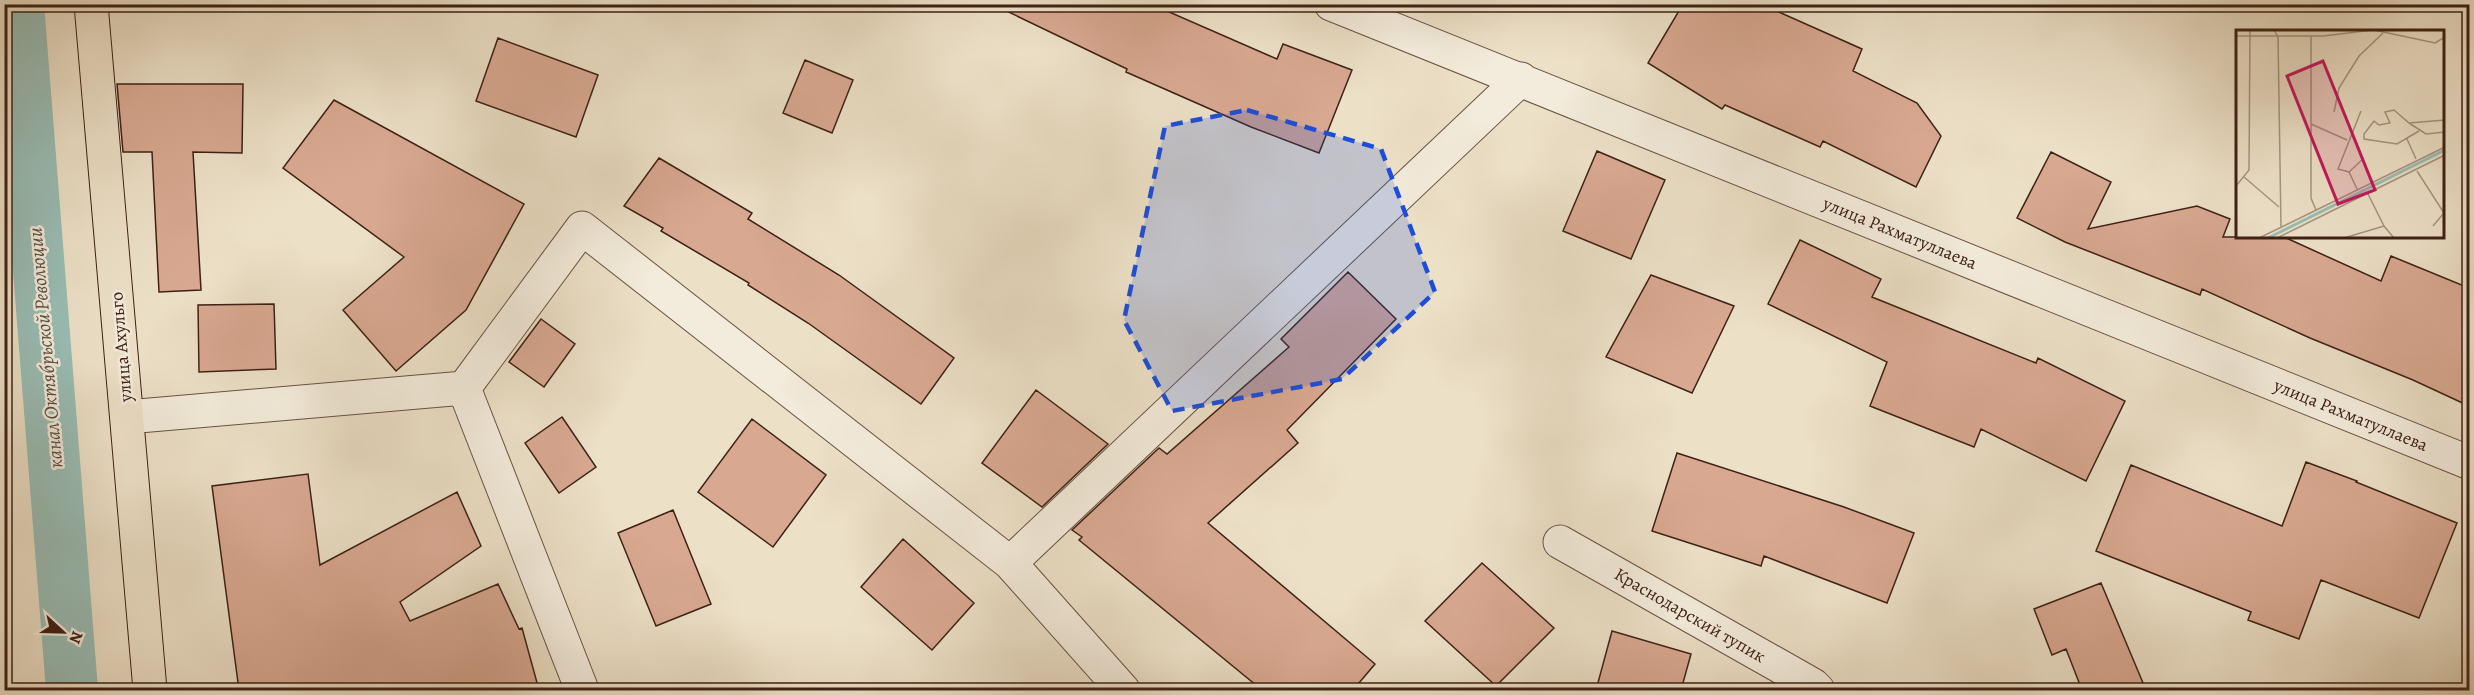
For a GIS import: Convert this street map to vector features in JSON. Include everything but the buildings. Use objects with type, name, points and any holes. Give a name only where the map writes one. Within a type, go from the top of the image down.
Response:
[{"type":"main road","name":"улица Ахульго","points":[[91,4],[150,690]]},
{"type":"street","name":"улица Рахматуллаева","points":[[1331,4],[2469,463]]},
{"type":"street","points":[[1010,563],[1521,80]]},
{"type":"street","points":[[127,417],[464,387],[582,228],[1010,563],[1124,690]]},
{"type":"street","points":[[464,387],[582,690]]},
{"type":"street","name":"Краснодарский тупик","points":[[1560,542],[1818,690]]},
{"type":"highlighted area","points":[[1247,110],[1381,149],[1435,292],[1342,379],[1172,411],[1124,320],[1165,126]]},
{"type":"waterway","name":"канал Октябрьской Революции","points":[[18,4],[72,690]]}]
